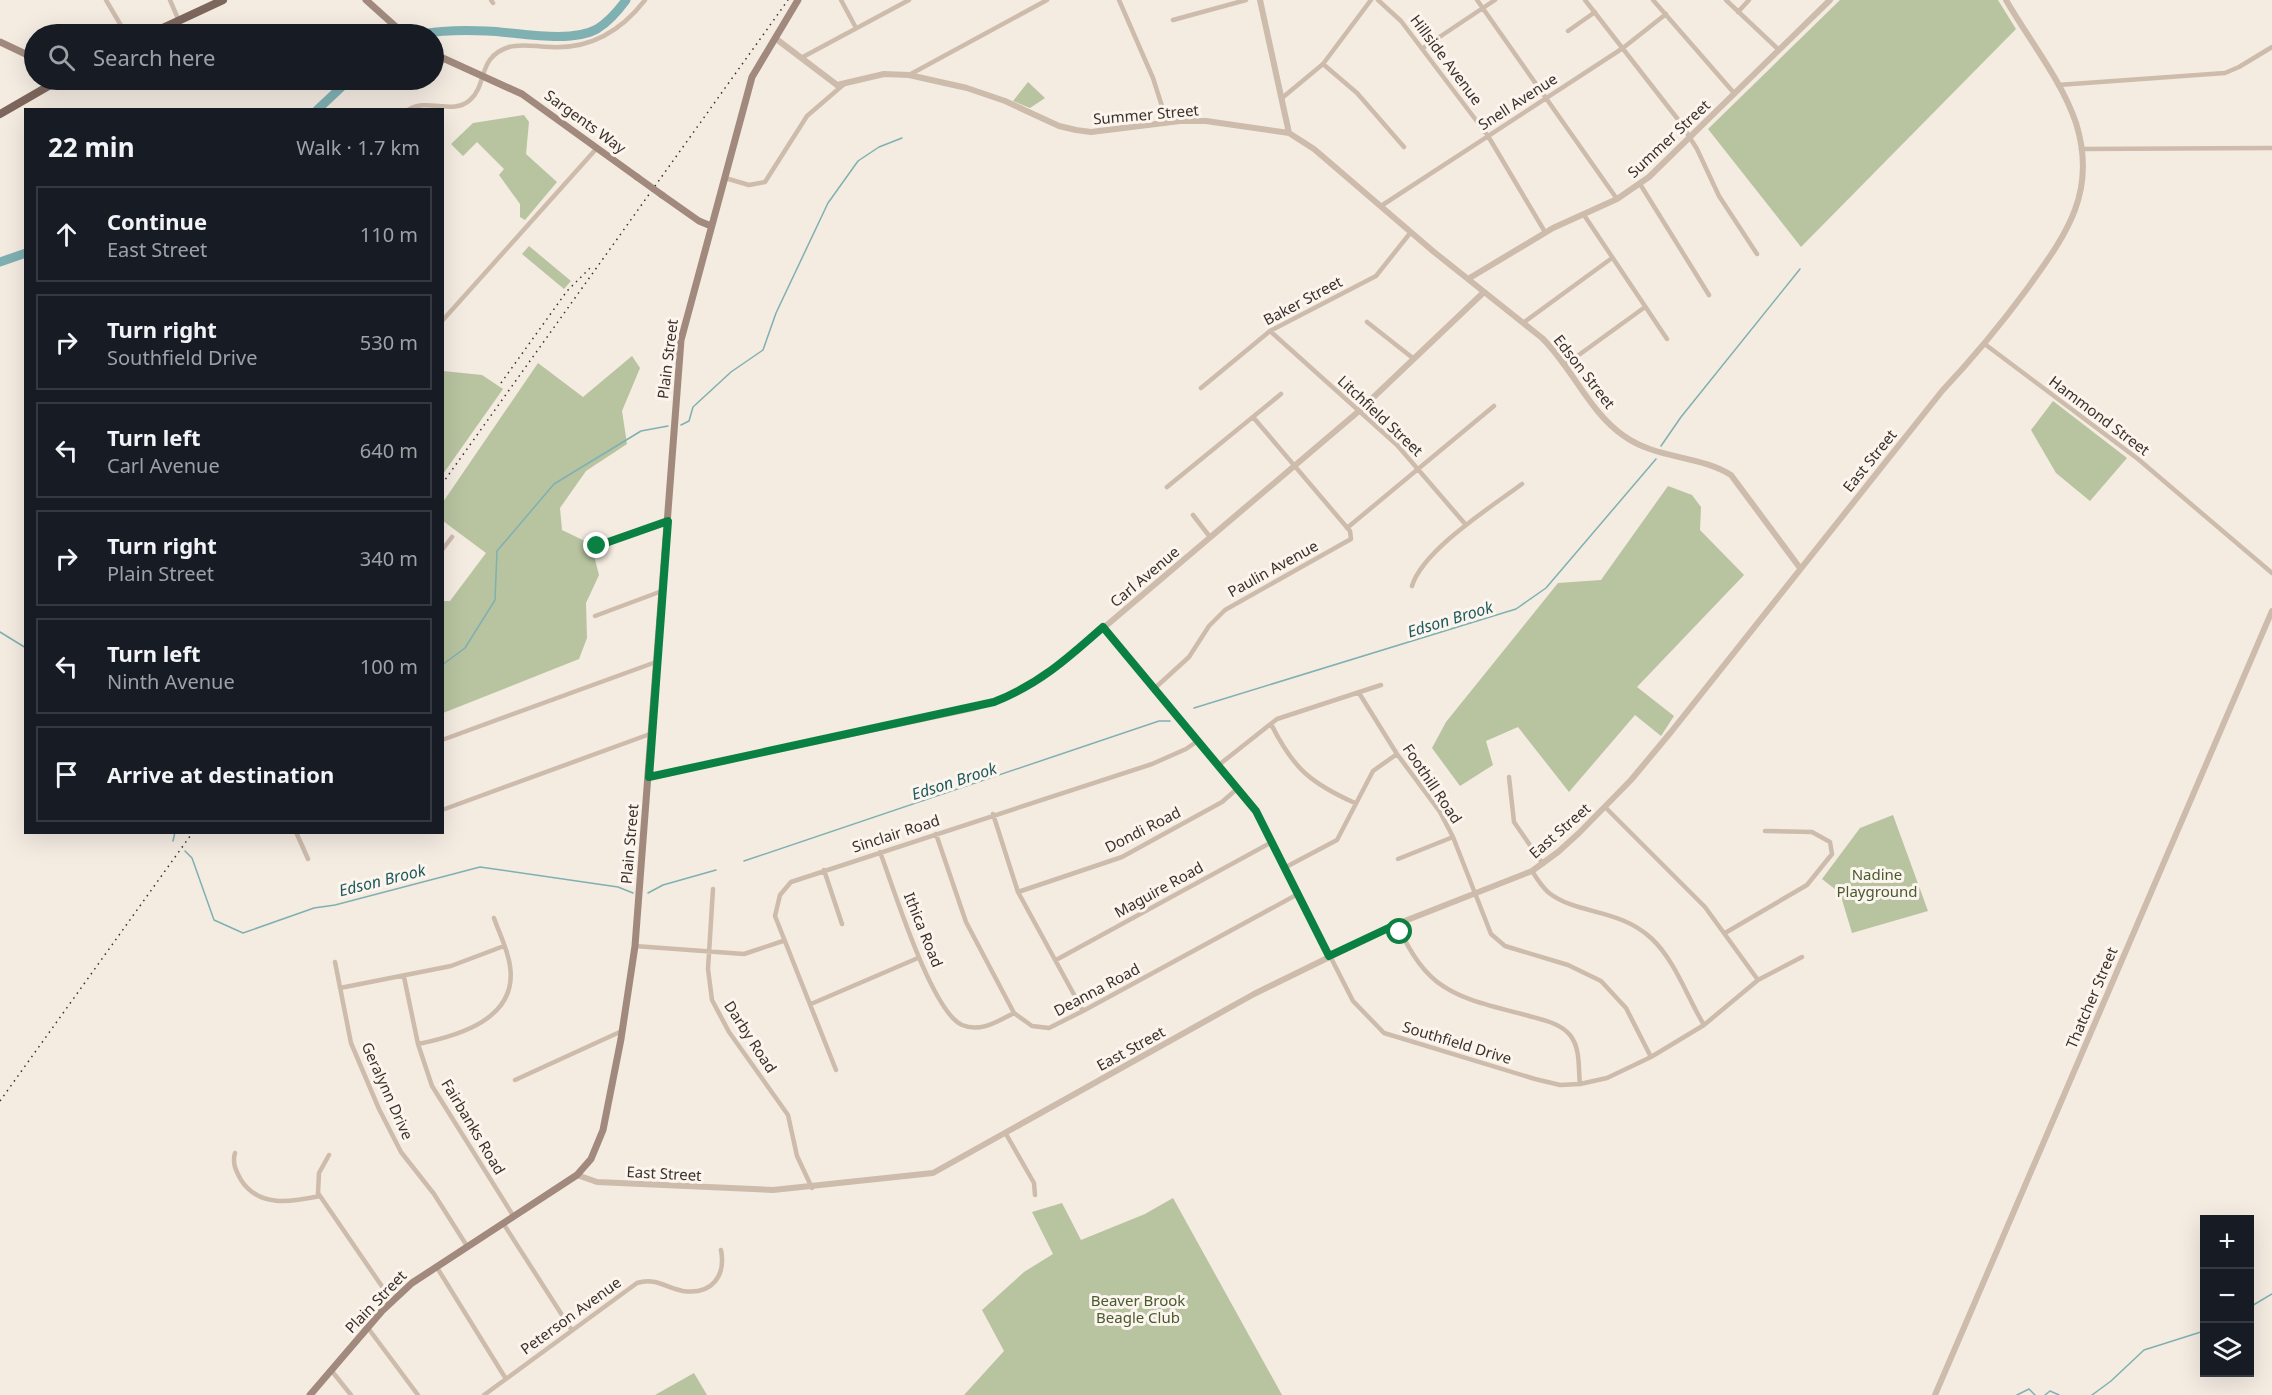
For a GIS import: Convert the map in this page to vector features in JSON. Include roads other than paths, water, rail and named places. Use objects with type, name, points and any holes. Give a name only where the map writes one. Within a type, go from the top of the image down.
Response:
[{"type":"main road","points":[[172,24],[223,0]]},
{"type":"main road","points":[[366,0],[392,24]]},
{"type":"main road","name":"Plain Street","points":[[310,1395],[392,1301],[436,1266],[577,1175],[591,1159],[601,1135],[622,1030],[635,946],[680,348],[752,77],[798,0]]},
{"type":"main road","points":[[0,42],[24,53]]},
{"type":"main road","name":"Sargents Way","points":[[444,58],[510,87],[537,103],[695,219],[711,226]]},
{"type":"main road","points":[[0,114],[42,90]]},
{"type":"street","points":[[106,0],[120,24]]},
{"type":"street","points":[[170,0],[179,21]]},
{"type":"street","points":[[413,108],[427,103],[446,107],[463,104],[475,93],[482,75],[494,56],[509,47],[566,47],[602,38],[624,24],[645,0]]},
{"type":"street","points":[[841,0],[856,28]]},
{"type":"street","points":[[801,58],[909,0]]},
{"type":"street","points":[[909,75],[1047,0]]},
{"type":"street","points":[[1119,0],[1153,78],[1167,122]]},
{"type":"street","points":[[1173,20],[1246,0]]},
{"type":"street","points":[[1260,0],[1289,133]]},
{"type":"street","points":[[1282,98],[1323,64],[1371,0]]},
{"type":"street","name":"Hillside Avenue","points":[[1378,0],[1401,21],[1488,136],[1545,232]]},
{"type":"street","points":[[1478,0],[1617,199]]},
{"type":"street","points":[[1422,48],[1495,0]]},
{"type":"street","points":[[1585,0],[1690,137],[1719,196],[1757,254]]},
{"type":"street","points":[[1653,0],[1734,93]]},
{"type":"street","points":[[1726,0],[1779,50]]},
{"type":"street","points":[[1738,12],[1749,0]]},
{"type":"street","name":"Summer Street","points":[[1468,279],[1545,232],[1617,199],[1640,184],[1830,0]]},
{"type":"street","name":"East Street","points":[[577,1175],[597,1182],[738,1191],[812,1188],[933,1173],[1254,994],[1397,924],[1532,871],[1567,845],[1605,807],[1666,738],[1942,391],[1986,345],[2068,230],[2081,184],[2081,149],[2072,111],[2006,0]]},
{"type":"street","points":[[1568,31],[1595,12]]},
{"type":"street","name":"Snell Avenue","points":[[1381,206],[1623,48],[1666,14]]},
{"type":"street","points":[[777,35],[831,82],[843,86]]},
{"type":"street","points":[[2058,85],[2225,73],[2239,68],[2272,47]]},
{"type":"street","points":[[1323,64],[1357,93],[1404,147]]},
{"type":"street","name":"Summer Street","points":[[725,178],[749,184],[765,182],[807,116],[843,86],[884,74],[909,75],[967,88],[1005,101],[1059,126],[1076,130],[1091,132],[1167,122],[1206,121],[1289,133],[1314,149],[1484,292]]},
{"type":"street","points":[[444,319],[597,148]]},
{"type":"street","points":[[2081,149],[2272,148]]},
{"type":"street","points":[[1640,184],[1709,295]]},
{"type":"street","points":[[1584,215],[1667,339]]},
{"type":"street","name":"Baker Street","points":[[1201,388],[1270,331],[1376,276],[1411,232]]},
{"type":"street","points":[[1523,323],[1612,258]]},
{"type":"street","name":"Edson Street","points":[[1484,292],[1542,338],[1565,365],[1602,417],[1624,437],[1649,449],[1718,466],[1731,475],[1800,568]]},
{"type":"street","name":"Carl Avenue","points":[[649,777],[994,702],[1032,685],[1048,675],[1359,411],[1484,292]]},
{"type":"street","points":[[1565,365],[1645,308]]},
{"type":"street","points":[[1367,322],[1415,360]]},
{"type":"street","name":"Litchfield Street","points":[[1270,331],[1419,468],[1466,525]]},
{"type":"street","name":"Hammond Street","points":[[1986,345],[2138,459],[2272,573]]},
{"type":"street","points":[[1167,487],[1281,394]]},
{"type":"street","points":[[1253,417],[1347,528],[1494,406]]},
{"type":"street","points":[[1412,586],[1417,570],[1466,525],[1522,484]]},
{"type":"street","points":[[1192,515],[1210,537]]},
{"type":"street","points":[[597,546],[668,521]]},
{"type":"street","name":"Paulin Avenue","points":[[1155,688],[1189,657],[1209,626],[1225,610],[1348,541],[1351,533],[1347,528]]},
{"type":"street","points":[[444,547],[452,537]]},
{"type":"street","points":[[595,616],[662,591]]},
{"type":"street","name":"Thatcher Street","points":[[1935,1395],[2272,611]]},
{"type":"street","name":"Southfield Drive","points":[[1103,627],[1220,764],[1256,811],[1353,1001],[1384,1033],[1535,1079],[1560,1085],[1580,1084],[1607,1078],[1651,1057],[1704,1025],[1758,980],[1802,957]]},
{"type":"street","points":[[444,739],[656,662]]},
{"type":"street","points":[[1220,764],[1277,719],[1381,685]]},
{"type":"street","name":"Foothill Road","points":[[1359,693],[1397,754],[1440,812],[1453,837],[1488,929],[1498,942],[1587,973],[1612,990],[1626,1008],[1651,1057]]},
{"type":"street","points":[[1270,724],[1283,748],[1309,779],[1321,788],[1355,803]]},
{"type":"street","points":[[444,809],[650,734]]},
{"type":"street","name":"Sinclair Road","points":[[836,1070],[775,916],[780,895],[791,882],[993,814],[1152,764],[1186,749],[1198,740]]},
{"type":"street","points":[[1286,867],[1337,840],[1348,823],[1355,803],[1373,771],[1397,754]]},
{"type":"street","points":[[1509,777],[1514,822],[1543,864]]},
{"type":"street","name":"Dondi Road","points":[[1018,892],[1122,857],[1222,802],[1238,788]]},
{"type":"street","points":[[1605,807],[1705,907],[1758,980]]},
{"type":"street","points":[[993,814],[1018,892],[1083,1011]]},
{"type":"street","points":[[1725,933],[1811,881],[1830,857],[1833,848],[1826,838],[1812,832],[1765,831]]},
{"type":"street","points":[[297,834],[308,859]]},
{"type":"street","points":[[936,834],[966,922],[1014,1013]]},
{"type":"street","points":[[1398,859],[1453,837]]},
{"type":"street","name":"Maguire Road","points":[[1056,960],[1272,842]]},
{"type":"street","name":"Ithica Road","points":[[880,852],[918,958],[950,1014],[962,1025],[982,1028],[1014,1013]]},
{"type":"street","points":[[824,870],[842,924]]},
{"type":"street","points":[[1532,871],[1552,896],[1574,905],[1613,915],[1651,937],[1670,962],[1704,1025]]},
{"type":"street","name":"Darby Road","points":[[713,890],[708,979],[716,1010],[788,1114],[797,1156],[812,1188]]},
{"type":"street","name":"Deanna Road","points":[[1014,1013],[1032,1026],[1049,1028],[1298,894]]},
{"type":"street","points":[[418,1044],[450,1036],[495,1014],[508,994],[511,980],[510,966],[494,918]]},
{"type":"street","points":[[1397,924],[1419,966],[1439,986],[1464,997],[1550,1022],[1566,1031],[1577,1050],[1580,1084]]},
{"type":"street","points":[[635,946],[751,953],[783,940]]},
{"type":"street","points":[[340,988],[451,966],[504,946]]},
{"type":"street","points":[[811,1004],[918,958]]},
{"type":"street","name":"Geralynn Drive","points":[[335,962],[355,1056],[379,1109],[401,1152],[434,1194],[467,1246]]},
{"type":"street","name":"Fairbanks Road","points":[[404,977],[418,1044],[440,1100],[514,1216]]},
{"type":"street","points":[[515,1080],[622,1030]]},
{"type":"street","points":[[1006,1134],[1034,1183],[1035,1195]]},
{"type":"street","points":[[235,1153],[234,1166],[239,1177],[249,1190],[261,1199],[275,1201],[320,1196]]},
{"type":"street","points":[[329,1155],[319,1173],[317,1187],[320,1196],[392,1301]]},
{"type":"street","points":[[503,1223],[571,1329]]},
{"type":"street","name":"Peterson Avenue","points":[[484,1395],[571,1329],[637,1283],[657,1281],[676,1289],[690,1291],[711,1284],[721,1275],[723,1269],[721,1250]]},
{"type":"street","points":[[436,1266],[506,1379]]},
{"type":"street","points":[[368,1328],[418,1395]]},
{"type":"street","points":[[331,1370],[351,1395]]},
{"type":"waterway","points":[[444,31],[471,30],[572,36],[597,29],[613,16],[626,0]]},
{"type":"waterway","points":[[319,108],[338,90]]},
{"type":"waterway","points":[[681,425],[689,421],[693,407],[731,372],[763,350],[776,313],[828,203],[858,161],[879,147],[902,138]]},
{"type":"waterway","points":[[0,262],[24,254]]},
{"type":"waterway","name":"Edson Brook","points":[[1661,446],[1681,417],[1800,269]]},
{"type":"waterway","points":[[444,664],[465,648],[495,600],[497,551],[554,484],[641,431],[668,426]]},
{"type":"waterway","name":"Edson Brook","points":[[1194,708],[1516,609],[1546,588],[1656,459]]},
{"type":"waterway","name":"Edson Brook","points":[[0,632],[24,647]]},
{"type":"waterway","name":"Edson Brook","points":[[744,861],[1159,721],[1170,721]]},
{"type":"waterway","name":"Edson Brook","points":[[173,841],[175,834]]},
{"type":"waterway","name":"Edson Brook","points":[[185,851],[192,858],[214,920],[243,933],[314,908],[335,905],[480,867],[618,887],[633,893]]},
{"type":"waterway","name":"Edson Brook","points":[[648,893],[663,885],[716,870]]},
{"type":"waterway","points":[[2254,1305],[2272,1294]]},
{"type":"waterway","points":[[2092,1395],[2111,1381],[2144,1350],[2200,1332]]},
{"type":"waterway","points":[[2017,1395],[2029,1389],[2035,1395]]},
{"type":"waterway","points":[[2045,1395],[2050,1391],[2059,1395]]},
{"type":"railway","points":[[444,481],[788,0]]},
{"type":"railway","points":[[501,383],[567,291],[592,266]]},
{"type":"railway","points":[[0,1101],[192,834]]},
{"type":"park label","name":"Nadine Playground","points":[[1877,884]]},
{"type":"park label","name":"Beaver Brook Beagle Club","points":[[1138,1310]]}]
